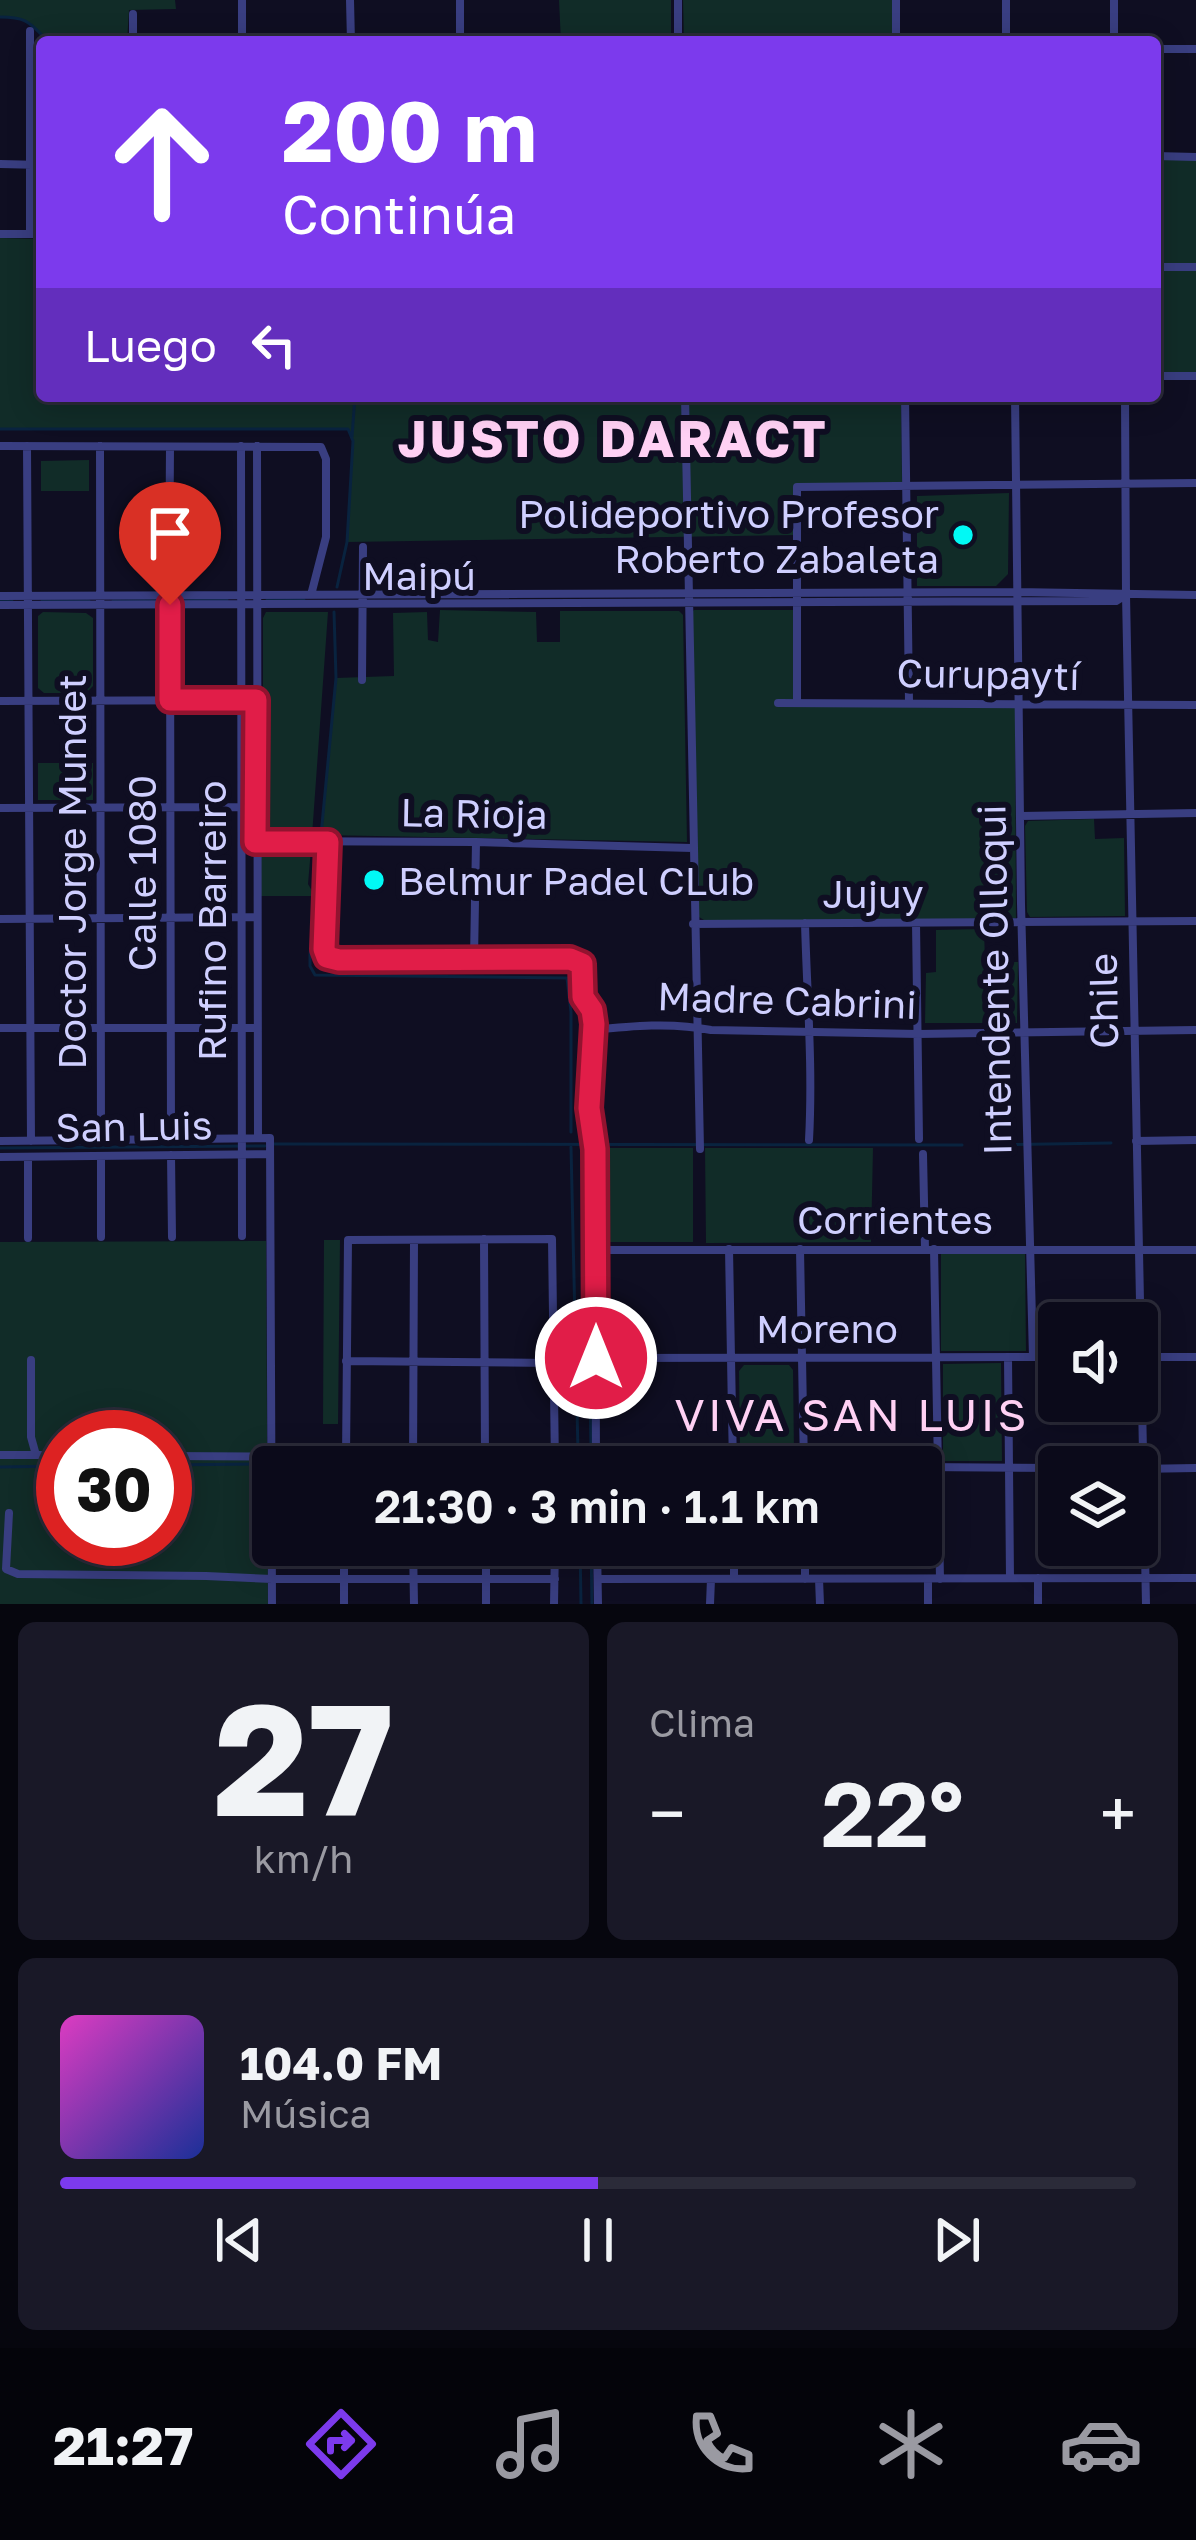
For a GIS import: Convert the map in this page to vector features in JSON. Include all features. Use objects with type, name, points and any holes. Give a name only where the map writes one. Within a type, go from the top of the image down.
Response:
[{"type":"street","points":[[242,0],[242,36]]},
{"type":"street","points":[[350,0],[351,36]]},
{"type":"street","points":[[460,0],[460,36]]},
{"type":"street","points":[[678,0],[678,36]]},
{"type":"street","points":[[896,0],[896,36]]},
{"type":"street","points":[[1006,0],[1006,36]]},
{"type":"street","points":[[1114,0],[1114,36]]},
{"type":"street","points":[[133,14],[134,36]]},
{"type":"street","points":[[30,31],[30,234]]},
{"type":"street","points":[[1161,49],[1196,49]]},
{"type":"street","points":[[30,59],[36,58]]},
{"type":"street","points":[[1161,156],[1196,157]]},
{"type":"street","points":[[0,164],[36,165]]},
{"type":"street","points":[[0,234],[36,234]]},
{"type":"street","points":[[1161,267],[1196,267]]},
{"type":"street","points":[[1161,376],[1196,376]]},
{"type":"street","points":[[685,402],[699,1144]]},
{"type":"street","points":[[905,402],[909,702]]},
{"type":"street","name":"Intendente Olloqui","points":[[1015,402],[1033,1357]]},
{"type":"street","name":"Chile","points":[[1125,402],[1139,1302]]},
{"type":"street","points":[[0,446],[321,446],[326,458],[326,537],[309,606]]},
{"type":"street","points":[[28,446],[31,1141]]},
{"type":"street","name":"Doctor Jorge Mundet","points":[[100,446],[101,1140]]},
{"type":"street","name":"Calle 1080","points":[[170,446],[171,1140]]},
{"type":"street","name":"Rufino Barreiro","points":[[241,446],[242,1236]]},
{"type":"street","name":"Rufino Barreiro","points":[[257,446],[257,1138]]},
{"type":"street","points":[[797,703],[797,487],[1196,483]]},
{"type":"street","points":[[362,680],[363,547]]},
{"type":"street","name":"Maipú","points":[[0,596],[28,600],[256,600],[310,595],[362,600],[1016,597],[1116,601],[1126,596],[1196,595]]},
{"type":"street","name":"Maipú","points":[[0,605],[28,600]]},
{"type":"street","name":"Maipú","points":[[256,600],[309,606],[362,600]]},
{"type":"street","points":[[0,701],[256,700]]},
{"type":"street","name":"Curupaytí","points":[[778,703],[1196,704]]},
{"type":"street","points":[[0,808],[255,807]]},
{"type":"street","points":[[1021,816],[1196,813]]},
{"type":"street","name":"La Rioja","points":[[255,842],[692,848]]},
{"type":"street","points":[[328,842],[324,949],[331,959],[570,959],[582,964],[583,997],[594,1016],[589,1108],[594,1144],[596,1446]]},
{"type":"street","points":[[474,959],[476,842]]},
{"type":"street","points":[[0,919],[256,917]]},
{"type":"street","name":"Jujuy","points":[[693,924],[1196,921]]},
{"type":"street","points":[[805,923],[812,1081],[809,1140]]},
{"type":"street","points":[[916,923],[919,1139]]},
{"type":"street","name":"Madre Cabrini","points":[[592,1030],[637,1026],[918,1034],[1196,1030]]},
{"type":"street","points":[[0,1028],[256,1028]]},
{"type":"street","name":"San Luis","points":[[0,1141],[269,1138],[269,1154],[0,1157]]},
{"type":"street","points":[[1136,1141],[1196,1140]]},
{"type":"street","points":[[269,1154],[272,1446]]},
{"type":"street","points":[[923,1154],[938,1446]]},
{"type":"street","points":[[171,1155],[172,1237]]},
{"type":"street","points":[[101,1156],[101,1237]]},
{"type":"street","points":[[28,1157],[28,1238]]},
{"type":"street","points":[[484,1239],[485,1446]]},
{"type":"street","points":[[346,1446],[348,1240],[552,1239],[555,1446]]},
{"type":"street","points":[[413,1446],[414,1240]]},
{"type":"street","points":[[729,1249],[733,1446]]},
{"type":"street","points":[[800,1249],[804,1446]]},
{"type":"street","name":"Corrientes","points":[[595,1250],[1196,1250]]},
{"type":"street","points":[[1008,1357],[1010,1579]]},
{"type":"street","name":"Moreno","points":[[596,1358],[1038,1357]]},
{"type":"street","points":[[1158,1357],[1196,1357]]},
{"type":"street","points":[[0,1455],[36,1455],[31,1437],[31,1360]]},
{"type":"street","points":[[346,1361],[553,1364]]},
{"type":"street","points":[[192,1458],[252,1463]]},
{"type":"street","points":[[942,1468],[1038,1468]]},
{"type":"street","points":[[1158,1468],[1196,1468]]},
{"type":"street","points":[[9,1513],[5,1560],[10,1573],[272,1580],[554,1579]]},
{"type":"street","points":[[272,1566],[272,1604]]},
{"type":"street","points":[[344,1566],[344,1604]]},
{"type":"street","points":[[413,1566],[414,1604]]},
{"type":"street","points":[[487,1566],[487,1604]]},
{"type":"street","points":[[554,1566],[554,1604]]},
{"type":"street","points":[[598,1566],[598,1604]]},
{"type":"street","points":[[734,1566],[734,1579]]},
{"type":"street","points":[[806,1566],[806,1579]]},
{"type":"street","points":[[940,1566],[940,1579]]},
{"type":"street","name":"Chile","points":[[1145,1566],[1146,1604]]},
{"type":"street","points":[[1037,1578],[1038,1604]]},
{"type":"street","points":[[598,1579],[1196,1578]]},
{"type":"street","points":[[710,1604],[711,1579]]},
{"type":"street","points":[[819,1579],[820,1604]]},
{"type":"street","points":[[928,1579],[928,1604]]},
{"type":"green space","points":[[0,0],[175,0],[176,9],[129,10],[127,36],[43,36],[23,20],[0,17]]},
{"type":"green space","points":[[559,0],[671,0],[671,36],[561,36]]},
{"type":"green space","points":[[683,0],[892,0],[892,36],[684,36]]},
{"type":"green space","points":[[1161,156],[1196,157],[1196,376],[1161,376]]},
{"type":"green space","points":[[0,238],[36,239],[36,402],[901,402],[902,483],[797,487],[796,535],[347,542],[353,441],[348,429],[0,428]]},
{"type":"green space","points":[[89,460],[89,491],[41,491],[41,461]]},
{"type":"green space","name":"Polideportivo Profesor Roberto Zabaleta","points":[[1009,493],[1008,574],[996,586],[917,586],[917,496]]},
{"type":"green space","points":[[440,610],[536,612],[537,642],[560,642],[560,611],[679,611],[683,615],[687,842],[322,835],[336,678],[394,676],[393,613],[427,612],[428,640],[438,642]]},
{"type":"green space","points":[[694,610],[794,610],[796,706],[1015,708],[1016,918],[699,917]]},
{"type":"green space","points":[[43,612],[86,613],[93,618],[93,686],[86,693],[44,693],[38,688],[38,616]]},
{"type":"green space","points":[[266,612],[328,612],[312,836],[263,835]]},
{"type":"green space","points":[[38,763],[93,763],[93,800],[38,800]]},
{"type":"green space","points":[[1094,819],[1095,839],[1124,838],[1125,916],[1030,917],[1028,821]]},
{"type":"green space","points":[[261,849],[311,849],[308,884],[315,896],[261,896]]},
{"type":"green space","points":[[984,929],[985,961],[1018,962],[1017,1023],[925,1023],[926,973],[936,972],[936,930]]},
{"type":"green space","points":[[602,1148],[693,1148],[693,1242],[601,1242]]},
{"type":"green space","points":[[705,1148],[873,1148],[871,1242],[706,1243]]},
{"type":"green space","points":[[324,1240],[340,1240],[338,1424],[323,1424]]},
{"type":"green space","points":[[266,1241],[267,1446],[252,1446],[252,1566],[268,1566],[268,1604],[0,1604],[0,1242]]},
{"type":"green space","points":[[1025,1253],[1026,1351],[941,1351],[941,1254]]},
{"type":"green space","points":[[1001,1363],[1002,1461],[943,1461],[943,1364]]},
{"type":"green space","points":[[744,1365],[789,1365],[793,1370],[794,1446],[740,1446],[739,1371]]},
{"type":"waterway","points":[[0,17],[23,20],[43,36]]},
{"type":"waterway","points":[[352,437],[355,402]]},
{"type":"waterway","points":[[0,429],[348,429],[353,441],[347,542],[337,587]]},
{"type":"waterway","points":[[113,601],[227,600]]},
{"type":"waterway","points":[[267,600],[304,600]]},
{"type":"waterway","points":[[0,601],[12,601]]},
{"type":"waterway","points":[[42,601],[89,601]]},
{"type":"waterway","points":[[321,835],[336,678],[334,612]]},
{"type":"waterway","points":[[319,849],[310,955],[315,975],[567,978],[571,1132]]},
{"type":"waterway","points":[[987,1145],[1111,1143]]},
{"type":"waterway","points":[[274,1144],[962,1145]]},
{"type":"waterway","points":[[0,1148],[265,1146]]},
{"type":"waterway","points":[[571,1147],[578,1446]]},
{"type":"waterway","points":[[587,1250],[591,1446]]},
{"type":"waterway","points":[[192,1465],[252,1464]]},
{"type":"waterway","points":[[0,1467],[36,1466]]},
{"type":"waterway","points":[[580,1566],[581,1604]]},
{"type":"waterway","points":[[591,1566],[592,1604]]},
{"type":"place","name":"Polideportivo Profesor Roberto Zabaleta","points":[[963,535]]},
{"type":"place","name":"Belmur Padel CLub","points":[[374,880]]},
{"type":"district","name":"JUSTO DARACT","points":[[613,437]]},
{"type":"district","name":"VIVA SAN LUIS","points":[[852,1414]]},
{"type":"route","points":[[170,605],[170,700],[256,700],[255,842],[328,842],[327,957],[570,959],[582,964],[583,997],[594,1024],[589,1108],[595,1149],[596,1358]]}]
